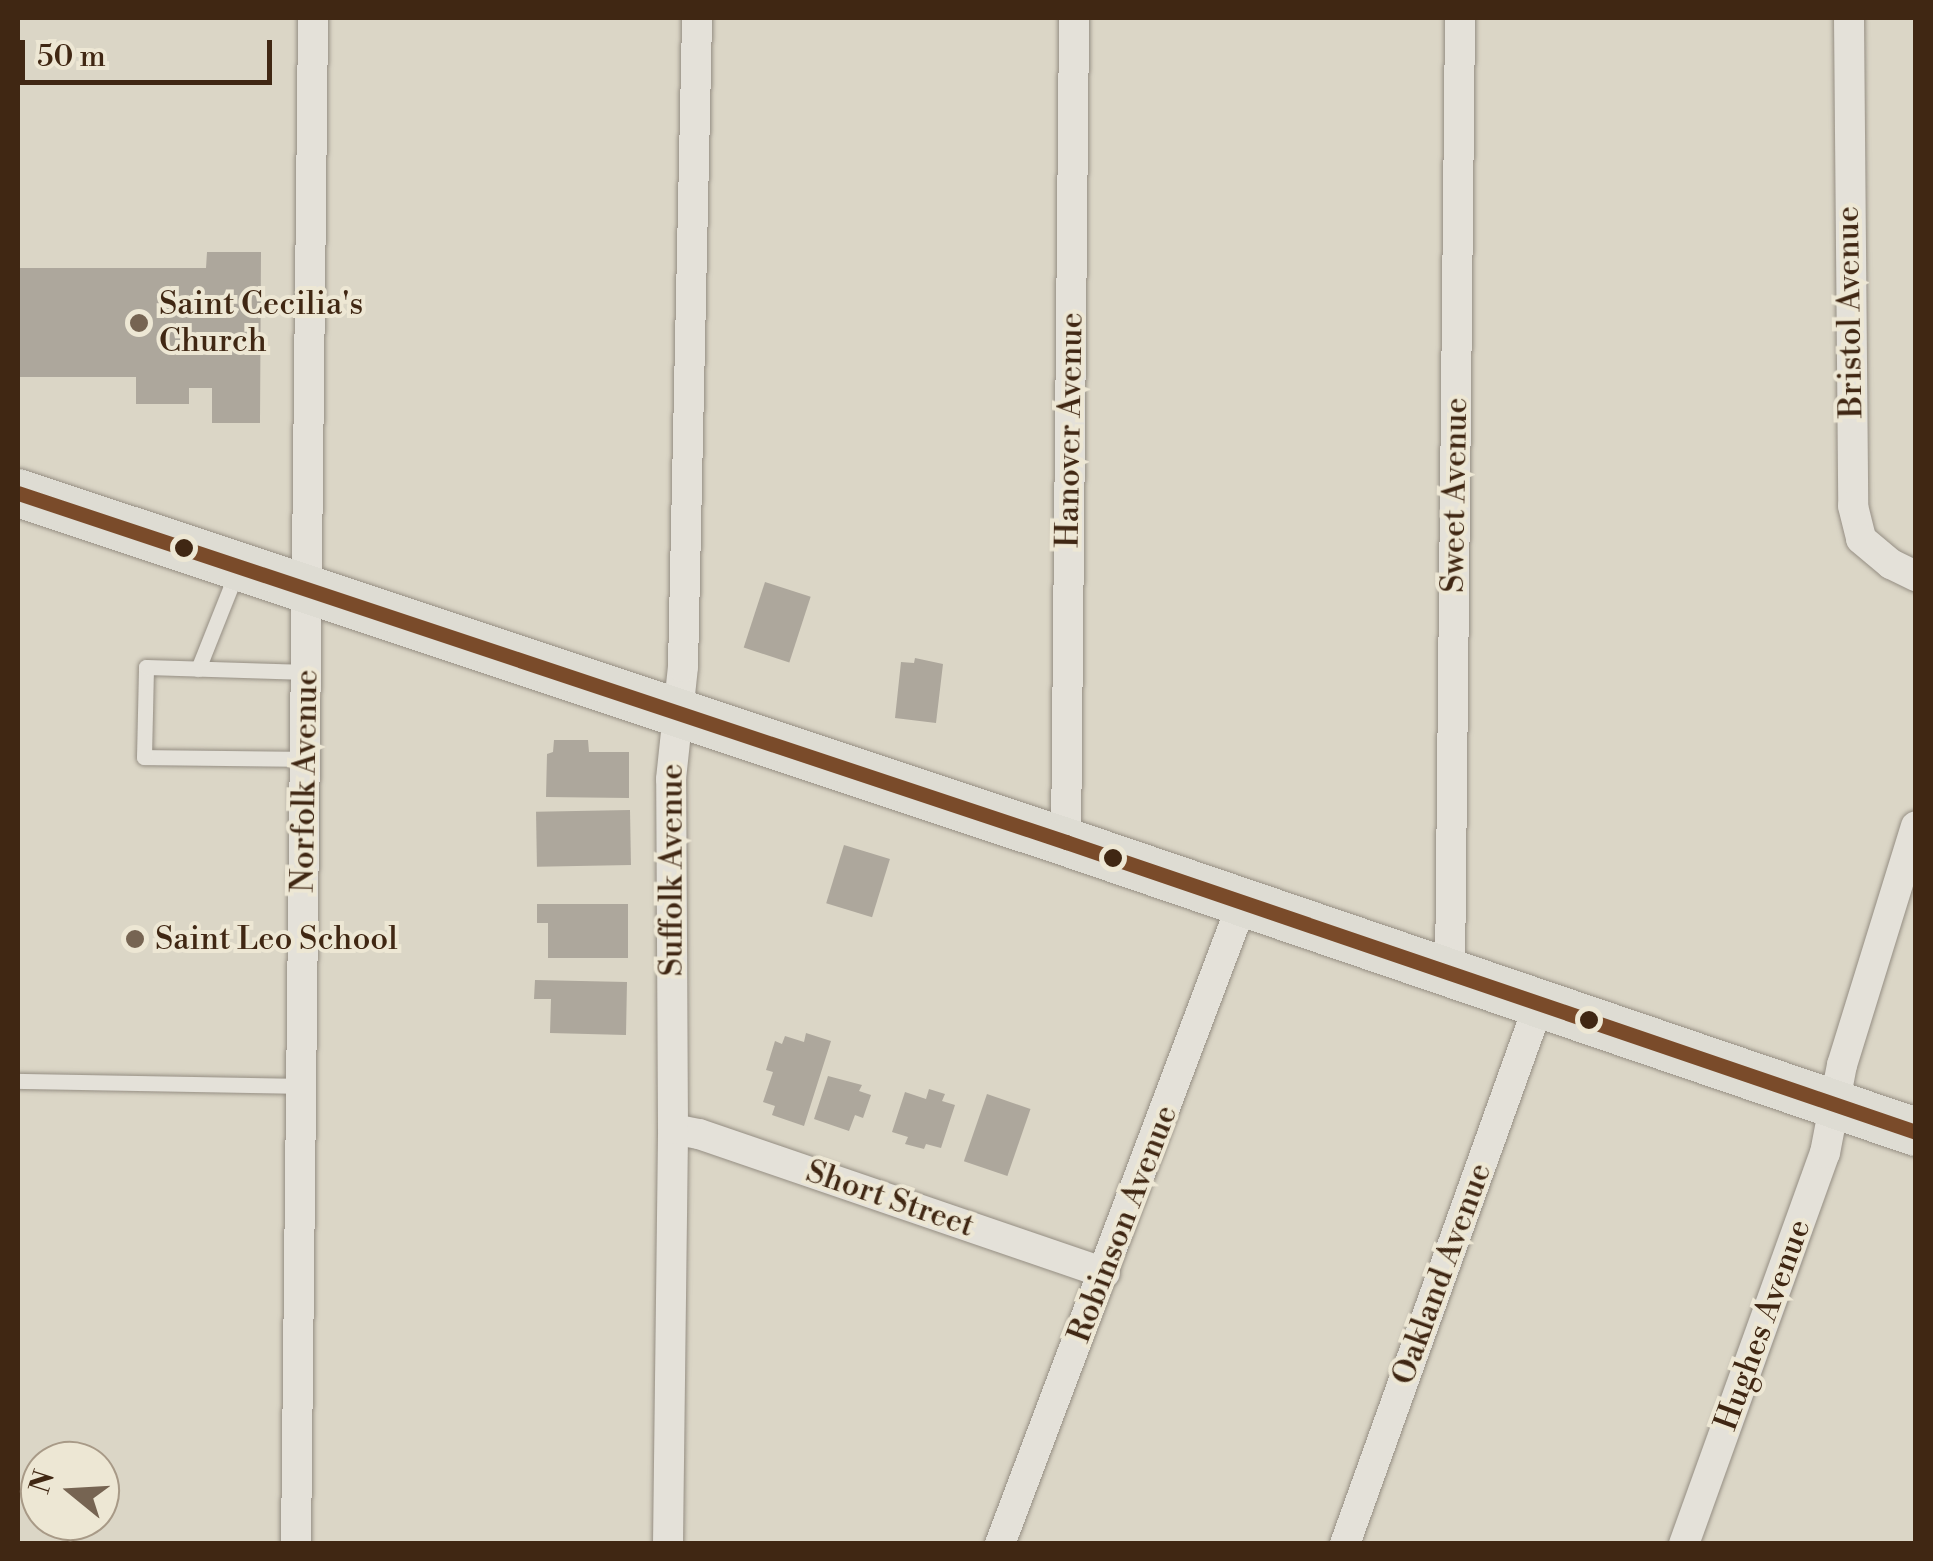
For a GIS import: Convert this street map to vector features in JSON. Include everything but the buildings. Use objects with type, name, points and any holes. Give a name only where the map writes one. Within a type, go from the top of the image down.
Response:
[{"type":"main road","points":[[18,493],[1066,842],[1916,1132]]},
{"type":"street","name":"Norfolk Avenue","points":[[296,1544],[299,1086],[310,588],[312,18]]},
{"type":"street","name":"Suffolk Avenue","points":[[668,1544],[673,1130],[670,779],[683,667],[697,18]]},
{"type":"street","name":"Hanover Avenue","points":[[1066,842],[1074,18]]},
{"type":"street","name":"Sweet Avenue","points":[[1450,972],[1460,18]]},
{"type":"street","name":"Bristol Avenue","points":[[1849,18],[1853,506],[1861,539],[1891,564],[1916,576]]},
{"type":"street","name":"Hughes Avenue","points":[[1684,1544],[1825,1153],[1834,1104],[1916,826]]},
{"type":"street","name":"Robinson Avenue","points":[[1000,1544],[1242,904]]},
{"type":"street","name":"Oakland Avenue","points":[[1344,1544],[1539,1004]]},
{"type":"street","name":"Short Street","points":[[673,1130],[699,1134],[1105,1273]]},
{"type":"lane","points":[[198,669],[239,566]]},
{"type":"lane","points":[[306,759],[144,757],[146,667],[308,672]]},
{"type":"lane","points":[[18,1080],[299,1086]]},
{"type":"transit line","points":[[18,493],[1066,842],[1916,1132]]},
{"type":"place","name":"Saint Cecilia's Church","points":[[139,323]]},
{"type":"place","name":"Saint Leo School","points":[[135,939]]}]
